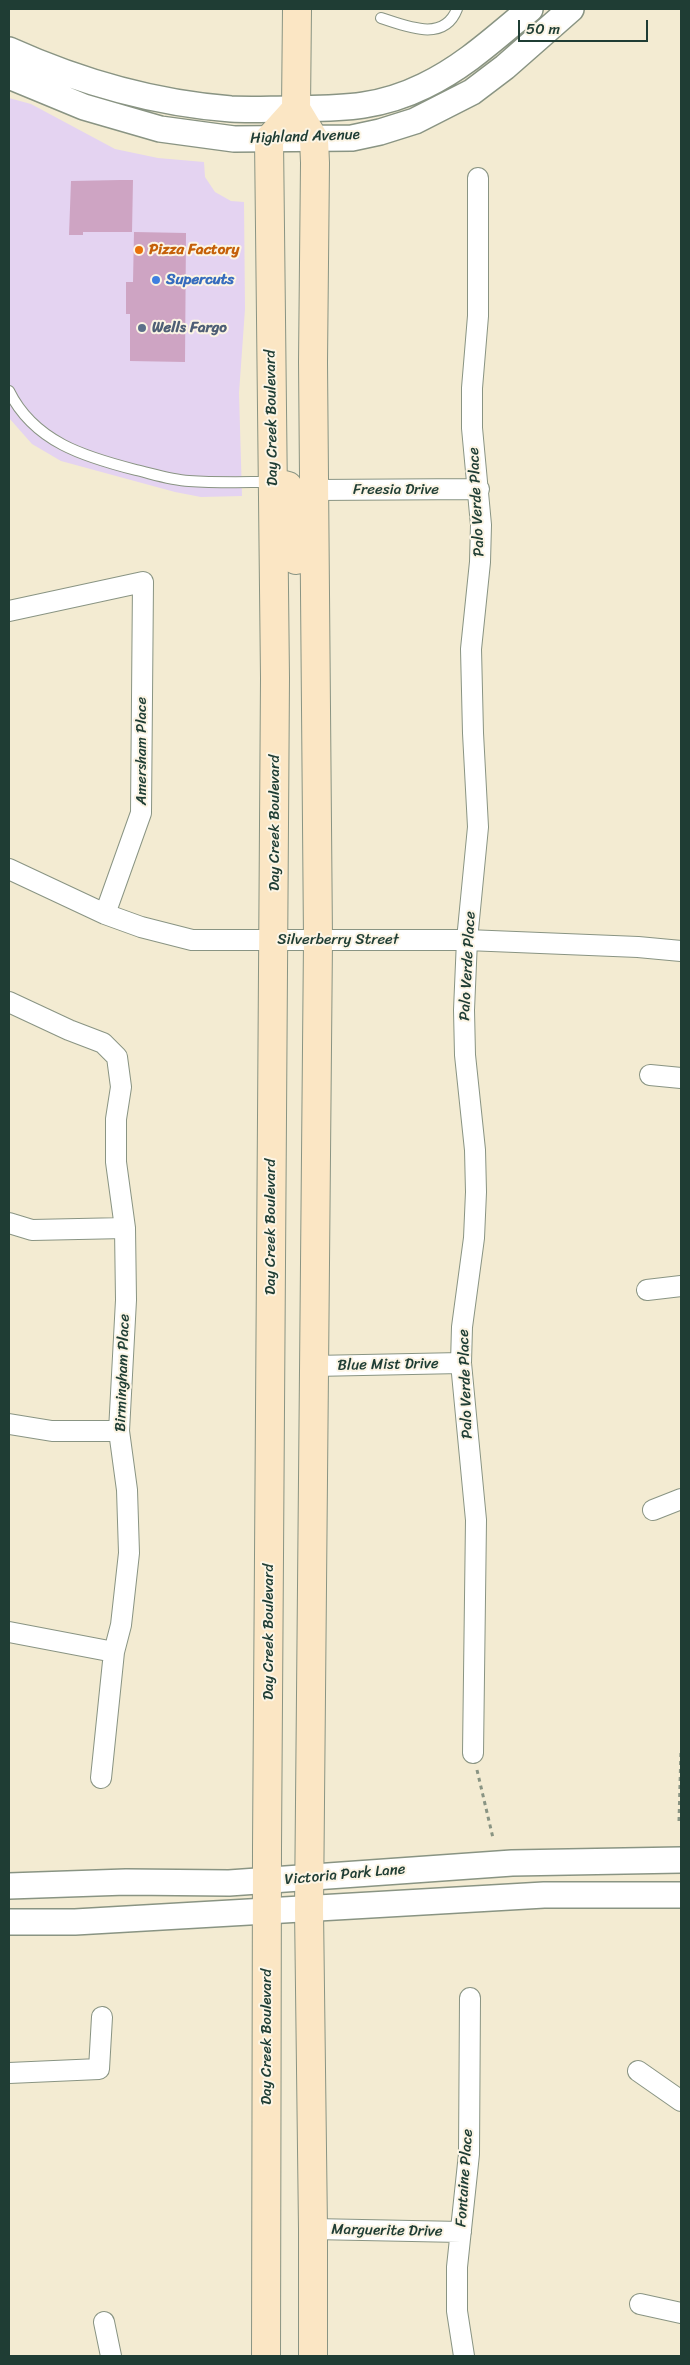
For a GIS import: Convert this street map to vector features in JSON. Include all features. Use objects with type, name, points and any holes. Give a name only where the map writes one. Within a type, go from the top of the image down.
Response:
[{"type":"main road","points":[[297,9],[296,109],[314,139],[314,490],[318,940],[309,1909],[314,2229],[312,2356]]},
{"type":"main road","points":[[269,140],[296,109]]},
{"type":"main road","name":"Day Creek Boulevard","points":[[266,2356],[267,1911],[275,940],[275,678],[269,140]]},
{"type":"main road","points":[[272,482],[288,486],[294,497],[299,625],[315,642]]},
{"type":"street","name":"Highland Avenue","points":[[9,50],[82,79],[167,101],[233,109],[356,108],[393,99],[454,70],[530,9]]},
{"type":"street","name":"Highland Avenue","points":[[9,77],[84,107],[160,129],[229,138],[269,140],[352,138],[380,132],[438,111],[490,80],[571,9]]},
{"type":"street","name":"Palo Verde Place","points":[[473,1753],[476,1520],[462,1363],[462,1327],[474,1238],[476,1192],[475,1150],[465,1055],[464,1010],[478,828],[471,649],[480,562],[479,489],[472,428],[472,388],[478,316],[478,178]]},
{"type":"street","name":"Freesia Drive","points":[[314,490],[479,489]]},
{"type":"street","name":"Amersham Place","points":[[9,611],[143,582],[141,812],[105,914]]},
{"type":"street","name":"Silverberry Street","points":[[9,869],[105,914],[141,927],[192,940],[468,940],[638,947],[681,951]]},
{"type":"street","name":"Birmingham Place","points":[[9,1002],[69,1030],[103,1043],[117,1057],[121,1087],[116,1119],[116,1162],[125,1228],[126,1300],[119,1431],[127,1490],[129,1553],[121,1625],[114,1652],[101,1778]]},
{"type":"street","points":[[650,1075],[681,1078]]},
{"type":"street","points":[[9,1223],[32,1230],[125,1228]]},
{"type":"street","points":[[647,1290],[681,1286]]},
{"type":"street","name":"Blue Mist Drive","points":[[314,1366],[462,1363]]},
{"type":"street","points":[[9,1424],[52,1431],[119,1431]]},
{"type":"street","points":[[653,1510],[681,1499]]},
{"type":"street","points":[[9,1632],[114,1652]]},
{"type":"street","name":"Victoria Park Lane","points":[[9,1886],[126,1882],[229,1883],[512,1862],[681,1860]]},
{"type":"street","name":"Victoria Park Lane","points":[[9,1922],[75,1922],[544,1895],[681,1895]]},
{"type":"street","name":"Fontaine Place","points":[[464,2356],[457,2311],[457,2267],[469,2154],[470,1998]]},
{"type":"street","points":[[9,2073],[99,2069],[102,2017]]},
{"type":"street","points":[[638,2071],[681,2101]]},
{"type":"street","name":"Marguerite Drive","points":[[314,2229],[461,2232]]},
{"type":"street","points":[[640,2304],[681,2314]]},
{"type":"street","points":[[104,2322],[111,2356]]},
{"type":"lane","points":[[382,18],[421,31],[437,29],[446,24],[457,9]]},
{"type":"lane","points":[[9,391],[15,404],[33,425],[58,443],[77,453],[101,461],[188,481],[272,482]]},
{"type":"path","points":[[679,1821],[681,1750]]},
{"type":"path","points":[[473,1753],[493,1838]]},
{"type":"shaded area","points":[[9,98],[31,104],[115,149],[158,158],[204,162],[205,177],[215,192],[231,201],[244,202],[245,309],[239,393],[242,496],[201,497],[175,492],[61,461],[32,444],[9,418]]},
{"type":"building","points":[[133,180],[132,232],[83,232],[83,235],[69,235],[71,181]]},
{"type":"building","points":[[134,232],[186,233],[185,362],[130,361],[130,314],[126,314],[126,282],[133,282]]},
{"type":"place","name":"Pizza Factory","points":[[139,250]]},
{"type":"place","name":"Supercuts","points":[[156,280]]},
{"type":"place","name":"Wells Fargo","points":[[142,328]]}]
